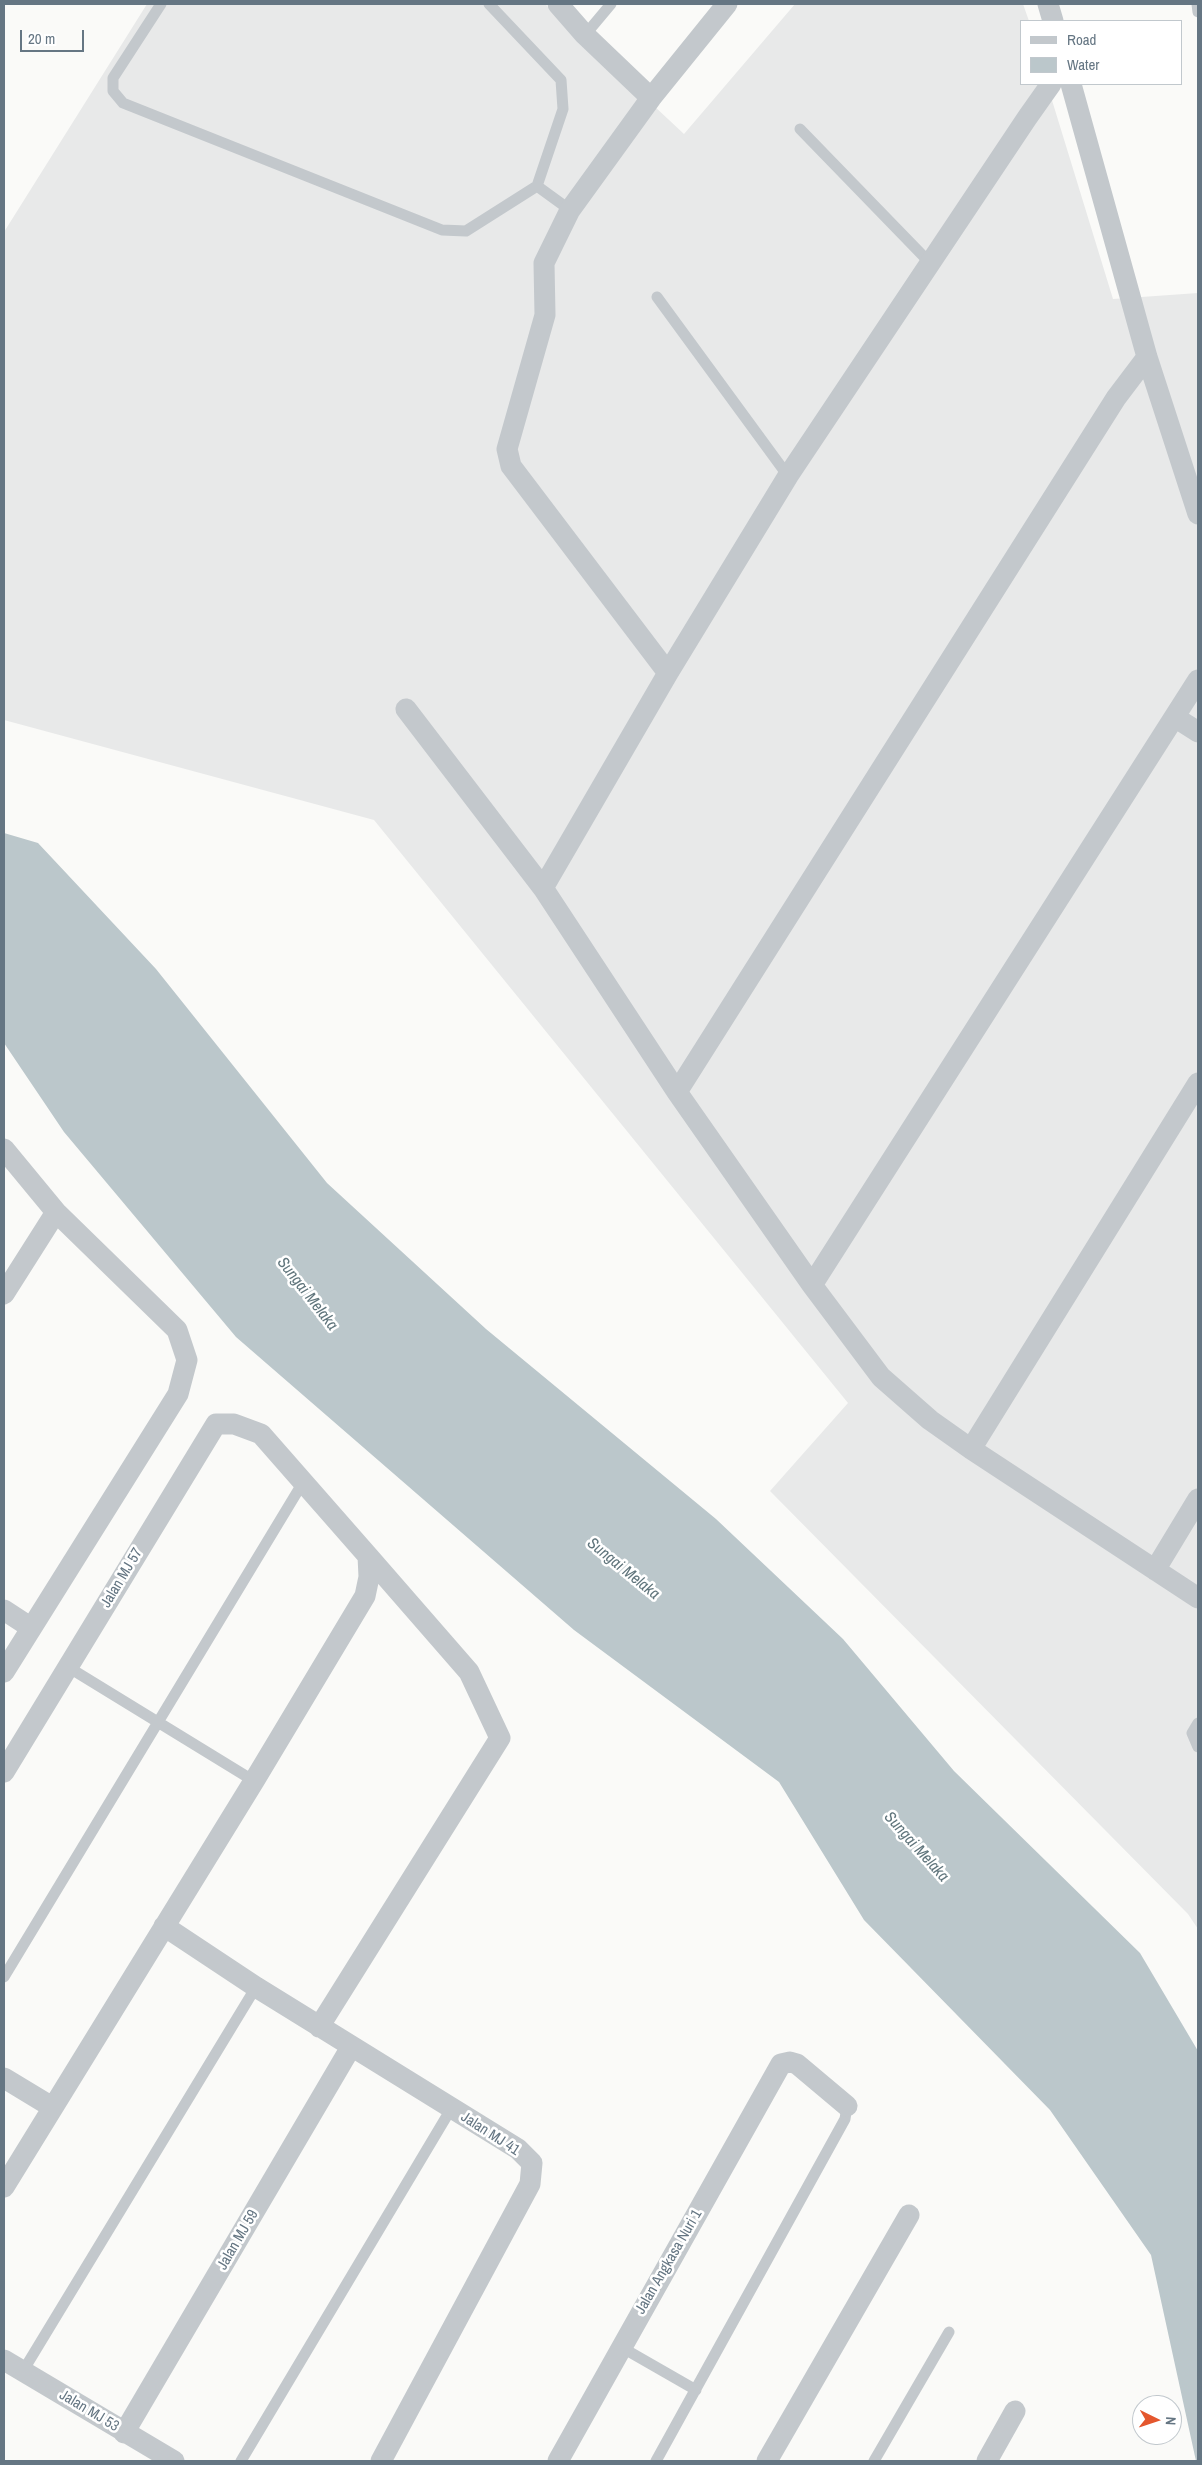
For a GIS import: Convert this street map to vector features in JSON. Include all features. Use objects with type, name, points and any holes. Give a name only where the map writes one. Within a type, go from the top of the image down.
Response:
[{"type":"street","points":[[558,4],[585,35],[651,98]]},
{"type":"street","points":[[668,674],[511,466],[507,449],[545,316],[544,263],[570,210],[651,98],[727,4]]},
{"type":"street","points":[[1048,4],[1053,20]]},
{"type":"street","points":[[543,888],[668,674],[788,476],[1051,85]]},
{"type":"street","points":[[1071,85],[1147,356],[1198,514]]},
{"type":"street","points":[[677,1092],[1116,398],[1147,356]]},
{"type":"street","points":[[812,1285],[1176,718],[1198,680]]},
{"type":"street","points":[[406,709],[543,888],[677,1092],[812,1285],[881,1377],[930,1420],[971,1449],[1198,1598]]},
{"type":"street","points":[[1176,718],[1198,732]]},
{"type":"street","points":[[971,1449],[1198,1083]]},
{"type":"street","points":[[4,1149],[56,1212],[176,1330],[187,1360],[178,1394],[30,1627],[4,1672]]},
{"type":"street","points":[[4,1294],[56,1212]]},
{"type":"street","name":"Jalan MJ 57","points":[[4,1772],[216,1424],[234,1424],[261,1434],[302,1484]]},
{"type":"street","points":[[302,1484],[368,1556],[469,1672],[500,1738],[319,2027]]},
{"type":"street","points":[[1154,1570],[1198,1499]]},
{"type":"street","points":[[4,2187],[254,1781],[364,1596],[370,1577],[368,1556]]},
{"type":"street","points":[[4,1610],[30,1627]]},
{"type":"street","name":"Jalan MJ 41","points":[[164,1926],[319,2027],[518,2149],[532,2163],[530,2184],[381,2461]]},
{"type":"street","name":"Jalan MJ 59","points":[[124,2432],[351,2047]]},
{"type":"street","name":"Jalan Angkasa Nuri 1","points":[[558,2461],[781,2064],[790,2062],[797,2064],[847,2106]]},
{"type":"street","points":[[4,2078],[52,2107]]},
{"type":"street","points":[[766,2461],[910,2215]]},
{"type":"street","name":"Jalan MJ 53","points":[[4,2360],[173,2461]]},
{"type":"street","points":[[987,2461],[1015,2411]]},
{"type":"lane","points":[[161,4],[113,78],[113,91],[123,104],[442,230],[466,231],[537,186],[564,109],[561,80],[489,4]]},
{"type":"lane","points":[[585,35],[611,4]]},
{"type":"lane","points":[[1197,4],[1198,12]]},
{"type":"lane","points":[[800,129],[930,264]]},
{"type":"lane","points":[[537,186],[570,210]]},
{"type":"lane","points":[[657,298],[788,476]]},
{"type":"lane","points":[[4,1977],[302,1484]]},
{"type":"lane","points":[[68,1667],[254,1781]]},
{"type":"lane","points":[[1198,1723],[1192,1733],[1198,1747]]},
{"type":"lane","points":[[23,2371],[256,1987]]},
{"type":"lane","points":[[656,2461],[845,2119],[847,2106]]},
{"type":"lane","points":[[241,2461],[451,2109]]},
{"type":"lane","points":[[874,2461],[949,2332]]},
{"type":"lane","points":[[621,2347],[696,2390]]},
{"type":"shaded area","points":[[147,4],[545,4],[684,134],[795,4],[1023,4],[1029,20],[1020,20],[1020,85],[1047,85],[1113,299],[1198,293],[1198,1929],[1188,1914],[770,1491],[848,1403],[374,820],[4,720],[4,232]]},
{"type":"water","name":"Sungai Melaka","points":[[4,833],[38,843],[156,969],[327,1183],[486,1329],[716,1519],[843,1639],[954,1771],[1140,1953],[1198,2051],[1198,2461],[1196,2461],[1151,2255],[1050,2110],[864,1920],[779,1782],[574,1630],[236,1337],[64,1132],[4,1043]]}]
